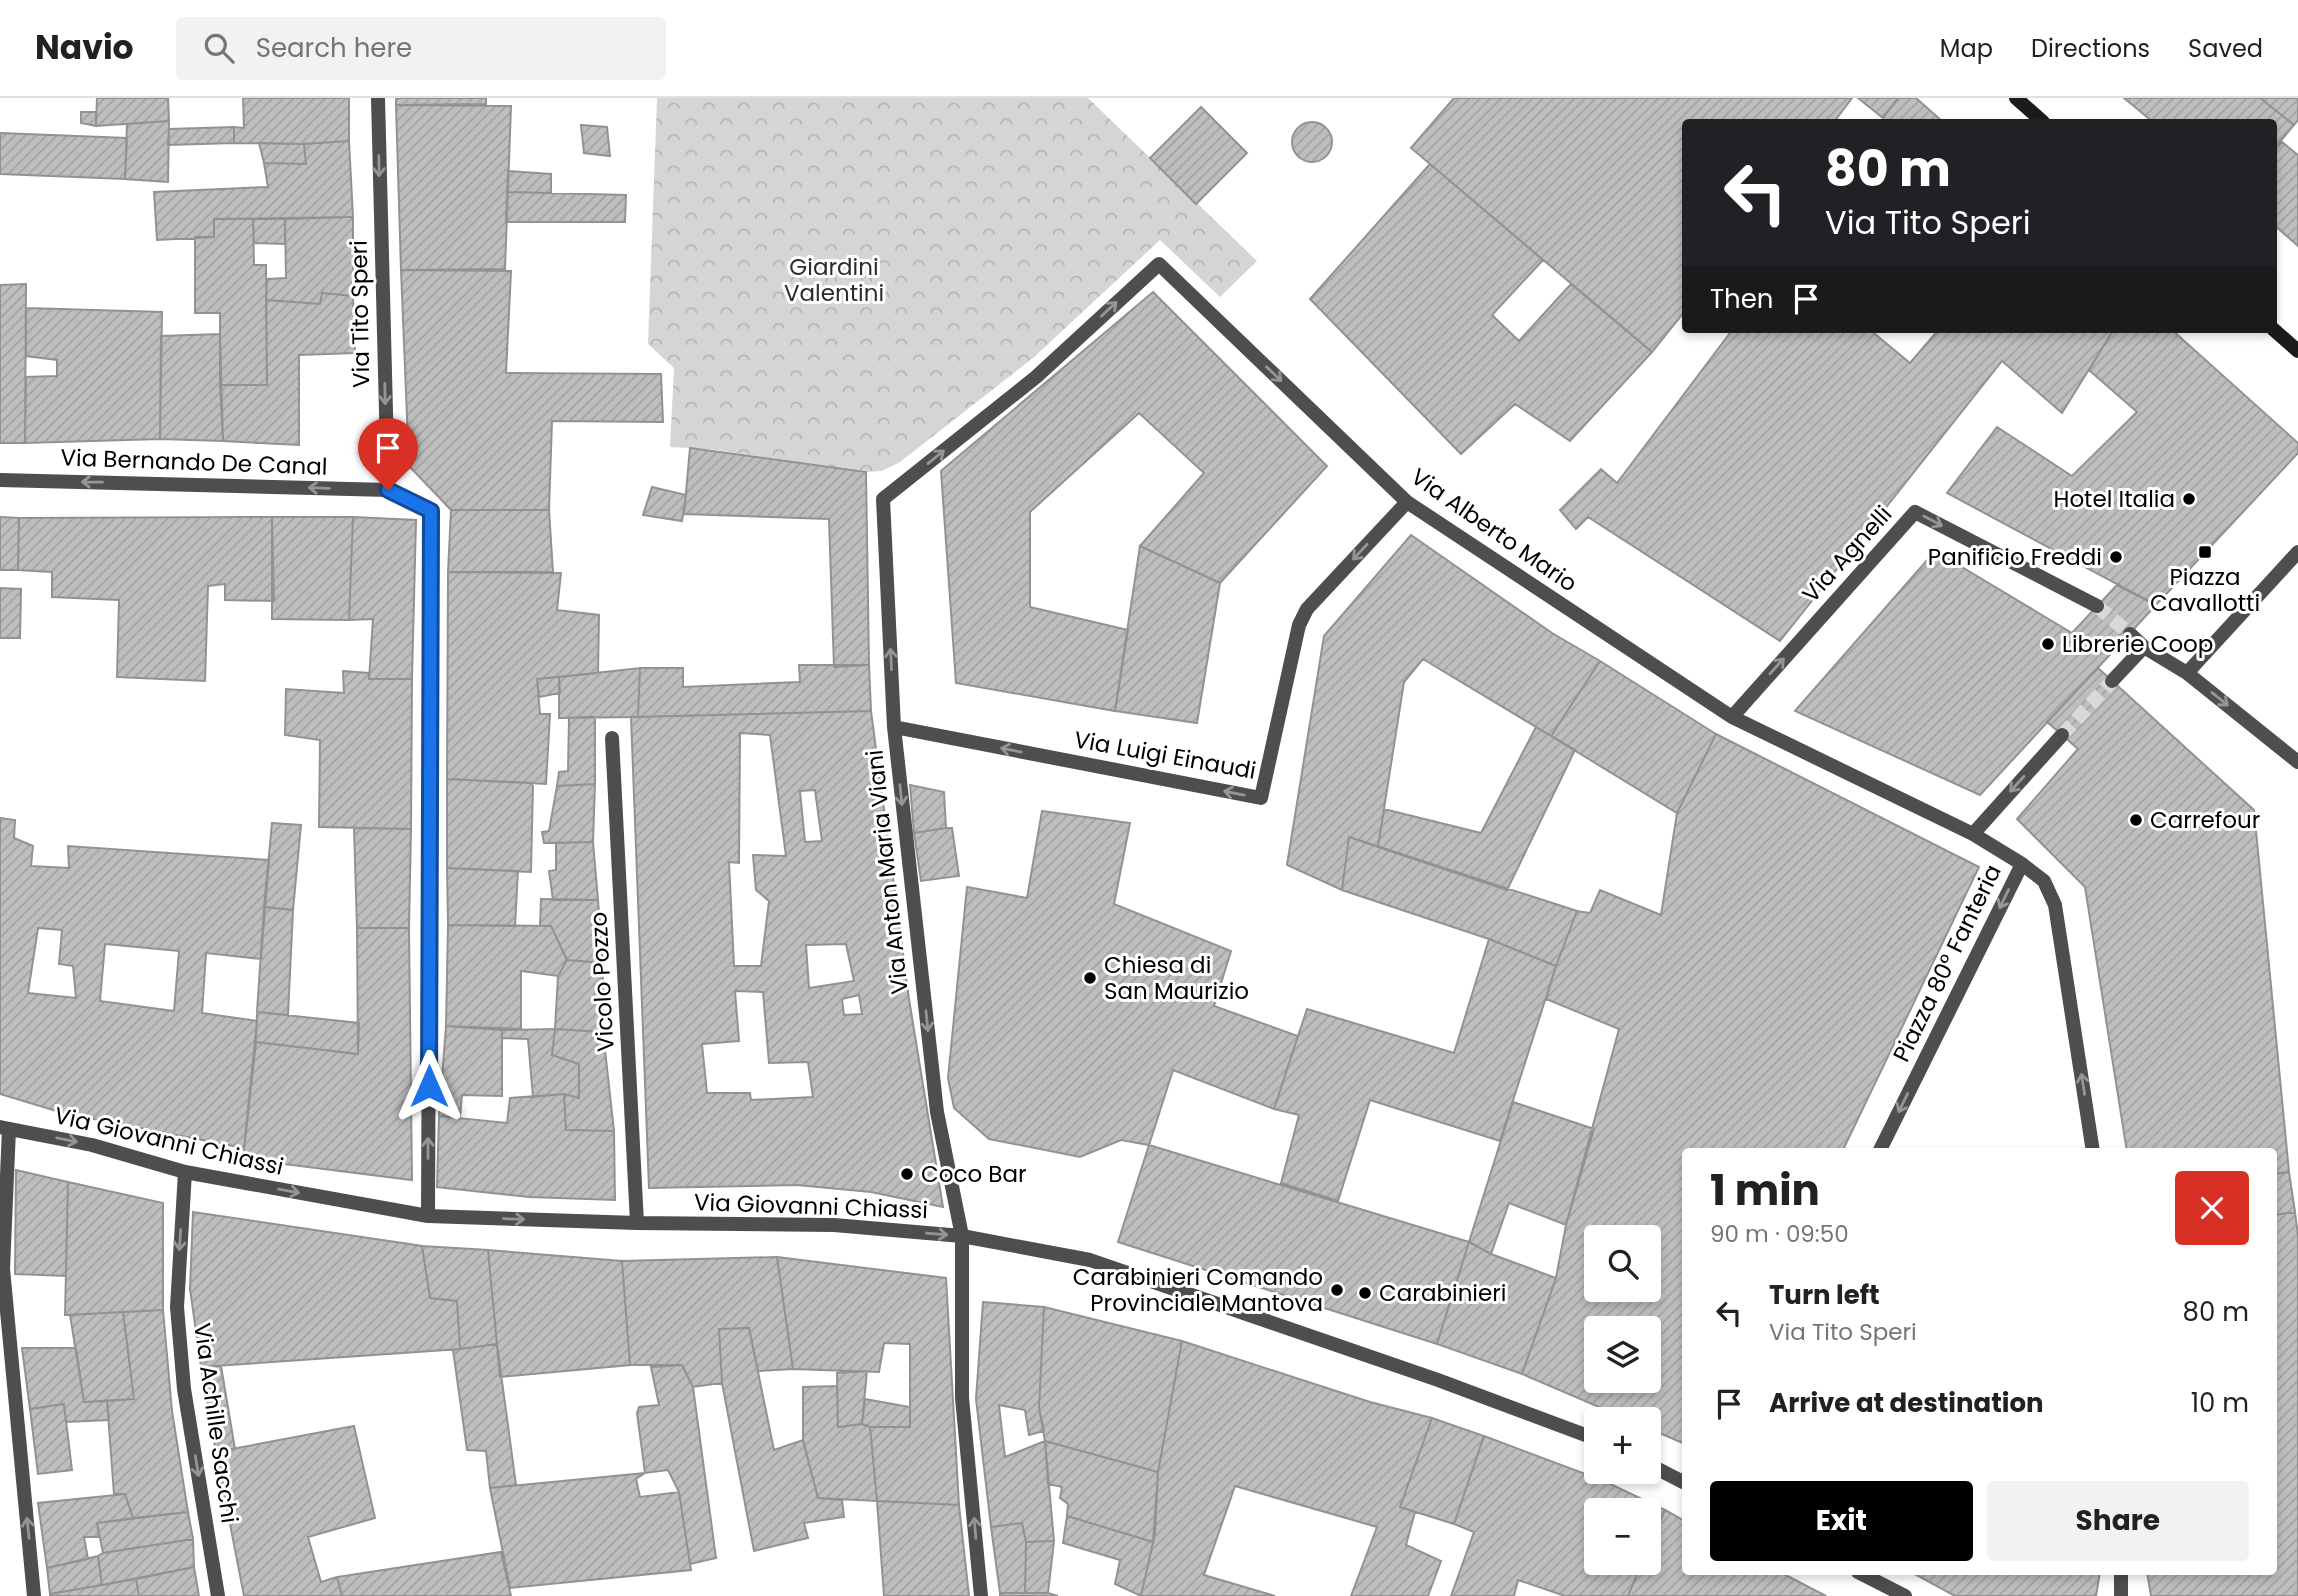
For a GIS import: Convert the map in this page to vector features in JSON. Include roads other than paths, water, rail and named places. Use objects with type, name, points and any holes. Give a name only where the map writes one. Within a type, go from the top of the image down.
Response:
[{"type":"street","name":"Via Tito Speri","points":[[378,98],[388,490]]},
{"type":"street","points":[[2016,98],[2040,119]]},
{"type":"street","name":"Via Alberto Mario","points":[[883,499],[1036,377],[1159,264],[1408,502],[1732,717],[1973,834],[2022,864]]},
{"type":"street","points":[[2277,333],[2298,351]]},
{"type":"street","name":"Via Bernando De Canal","points":[[0,480],[388,490]]},
{"type":"street","points":[[388,490],[431,511],[428,1216]]},
{"type":"street","name":"Via Anton Maria Viani","points":[[883,499],[894,727],[937,1112],[962,1236],[962,1398],[981,1596]]},
{"type":"street","name":"Via Luigi Einaudi","points":[[894,727],[1261,798],[1299,625],[1307,609],[1408,502]]},
{"type":"street","name":"Via Agnelli","points":[[1732,717],[1915,512],[2097,606]]},
{"type":"street","points":[[2187,673],[2298,552]]},
{"type":"street","points":[[2130,634],[2144,647],[2187,673],[2298,762]]},
{"type":"street","points":[[2112,681],[2144,647]]},
{"type":"street","points":[[1973,834],[2062,735]]},
{"type":"street","name":"Vicolo Pozzo","points":[[612,738],[636,1223]]},
{"type":"street","name":"Piazza 80° Fanteria","points":[[1881,1148],[2022,864],[2045,881],[2055,905],[2092,1148]]},
{"type":"street","points":[[5,1128],[3,1269],[34,1596]]},
{"type":"street","name":"Via Giovanni Chiassi","points":[[5,1128],[92,1145],[185,1172],[428,1216],[636,1223],[834,1225],[962,1236],[1090,1260],[1437,1380],[1584,1435]]},
{"type":"street","name":"Via Achille Sacchi","points":[[185,1172],[177,1307],[184,1389],[218,1596]]},
{"type":"street","points":[[1661,1471],[1682,1481]]},
{"type":"street","points":[[1863,1575],[1905,1596]]},
{"type":"street","points":[[2121,1575],[2121,1596]]},
{"type":"tunnel","points":[[2097,606],[2130,634]]},
{"type":"tunnel","points":[[2062,735],[2112,681]]},
{"type":"place","name":"Hotel Italia","points":[[2189,499]]},
{"type":"place","name":"Piazza Cavallotti","points":[[2205,552]]},
{"type":"place","name":"Panificio Freddi","points":[[2116,557]]},
{"type":"place","name":"Librerie Coop","points":[[2048,644]]},
{"type":"place","name":"Carrefour","points":[[2136,820]]},
{"type":"place","name":"Chiesa di San Maurizio","points":[[1090,978]]},
{"type":"place","name":"Coco Bar","points":[[907,1174]]},
{"type":"place","name":"Carabinieri Comando Provinciale Mantova","points":[[1337,1290]]},
{"type":"place","name":"Carabinieri","points":[[1365,1293]]},
{"type":"park label","name":"Giardini Valentini","points":[[834,280]]}]
